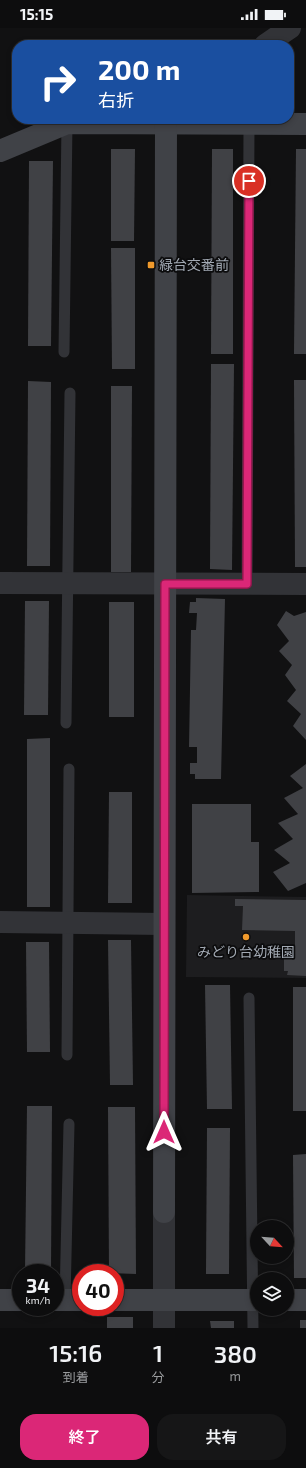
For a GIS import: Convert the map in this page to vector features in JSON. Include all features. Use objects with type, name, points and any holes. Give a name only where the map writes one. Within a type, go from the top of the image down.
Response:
[{"type":"street","points":[[272,40],[290,28]]},
{"type":"street","points":[[0,151],[65,124]]},
{"type":"street","points":[[164,1328],[165,584],[168,124]]},
{"type":"street","points":[[229,124],[306,124]]},
{"type":"street","points":[[0,583],[306,584]]},
{"type":"street","points":[[0,922],[164,924]]},
{"type":"street","points":[[124,1300],[250,1300]]},
{"type":"street","points":[[294,1300],[306,1300]]},
{"type":"lane","points":[[64,352],[67,124]]},
{"type":"lane","points":[[247,584],[249,125]]},
{"type":"lane","points":[[66,723],[70,393]]},
{"type":"lane","points":[[67,1055],[69,769]]},
{"type":"lane","points":[[249,998],[254,1272]]},
{"type":"lane","points":[[67,1300],[69,1124]]},
{"type":"lane","points":[[253,1328],[254,1316]]},
{"type":"shaded area","name":"みどり台幼稚園","points":[[187,895],[306,897],[306,978],[186,977]]},
{"type":"building","points":[[111,149],[135,149],[134,241],[111,241]]},
{"type":"building","points":[[212,149],[233,149],[233,354],[211,354]]},
{"type":"building","points":[[296,149],[306,149],[306,354],[294,354]]},
{"type":"building","points":[[29,161],[53,161],[51,346],[28,346]]},
{"type":"building","points":[[111,248],[135,248],[135,369],[112,369]]},
{"type":"building","points":[[211,364],[234,364],[232,570],[210,569]]},
{"type":"building","points":[[294,380],[306,380],[306,567],[295,567]]},
{"type":"building","points":[[28,381],[51,382],[50,566],[27,566]]},
{"type":"building","points":[[111,386],[132,386],[131,572],[111,572]]},
{"type":"building","points":[[196,598],[225,599],[221,779],[195,779],[195,774],[190,774],[190,763],[197,763],[197,747],[189,747],[191,630],[196,630],[197,613],[189,613],[190,602],[196,602]]},
{"type":"building","points":[[25,601],[49,601],[48,715],[24,715]]},
{"type":"building","points":[[109,602],[134,602],[134,717],[109,717]]},
{"type":"building","points":[[286,611],[294,616],[306,612],[306,740],[293,726],[301,714],[287,701],[296,690],[285,675],[292,665],[279,651],[289,641],[277,625]]},
{"type":"building","points":[[50,738],[50,907],[27,907],[27,739]]},
{"type":"building","points":[[306,764],[306,883],[288,891],[273,872],[290,863],[274,850],[293,839],[278,823],[298,814],[284,798],[303,788],[290,776]]},
{"type":"building","points":[[109,792],[132,792],[132,903],[108,903]]},
{"type":"building","points":[[192,804],[251,804],[251,842],[259,842],[259,892],[192,893]]},
{"type":"building","points":[[235,899],[306,900],[306,976],[287,975],[288,971],[284,971],[284,953],[295,953],[295,931],[242,930],[243,906],[235,906]]},
{"type":"building","points":[[108,940],[131,940],[133,1085],[110,1085]]},
{"type":"building","points":[[26,942],[49,942],[50,1052],[27,1052]]},
{"type":"building","points":[[205,985],[230,985],[232,1109],[207,1109]]},
{"type":"building","points":[[293,987],[306,987],[306,1111],[293,1111]]},
{"type":"building","points":[[27,1106],[52,1106],[51,1264],[25,1264]]},
{"type":"building","points":[[108,1107],[135,1107],[136,1274],[124,1274],[124,1264],[109,1264]]},
{"type":"building","points":[[207,1128],[230,1128],[229,1274],[206,1274]]},
{"type":"building","points":[[306,1154],[306,1278],[294,1278],[293,1155]]},
{"type":"building","points":[[107,1317],[133,1317],[133,1328],[107,1328]]},
{"type":"building","points":[[300,1320],[306,1320],[306,1328],[300,1328]]},
{"type":"building","points":[[210,1321],[234,1321],[234,1328],[211,1328]]},
{"type":"place","name":"緑台交番前","points":[[151,265]]},
{"type":"place","name":"みどり台幼稚園","points":[[246,937]]},
{"type":"route","points":[[164,1132],[165,584],[247,584],[249,181]]}]
